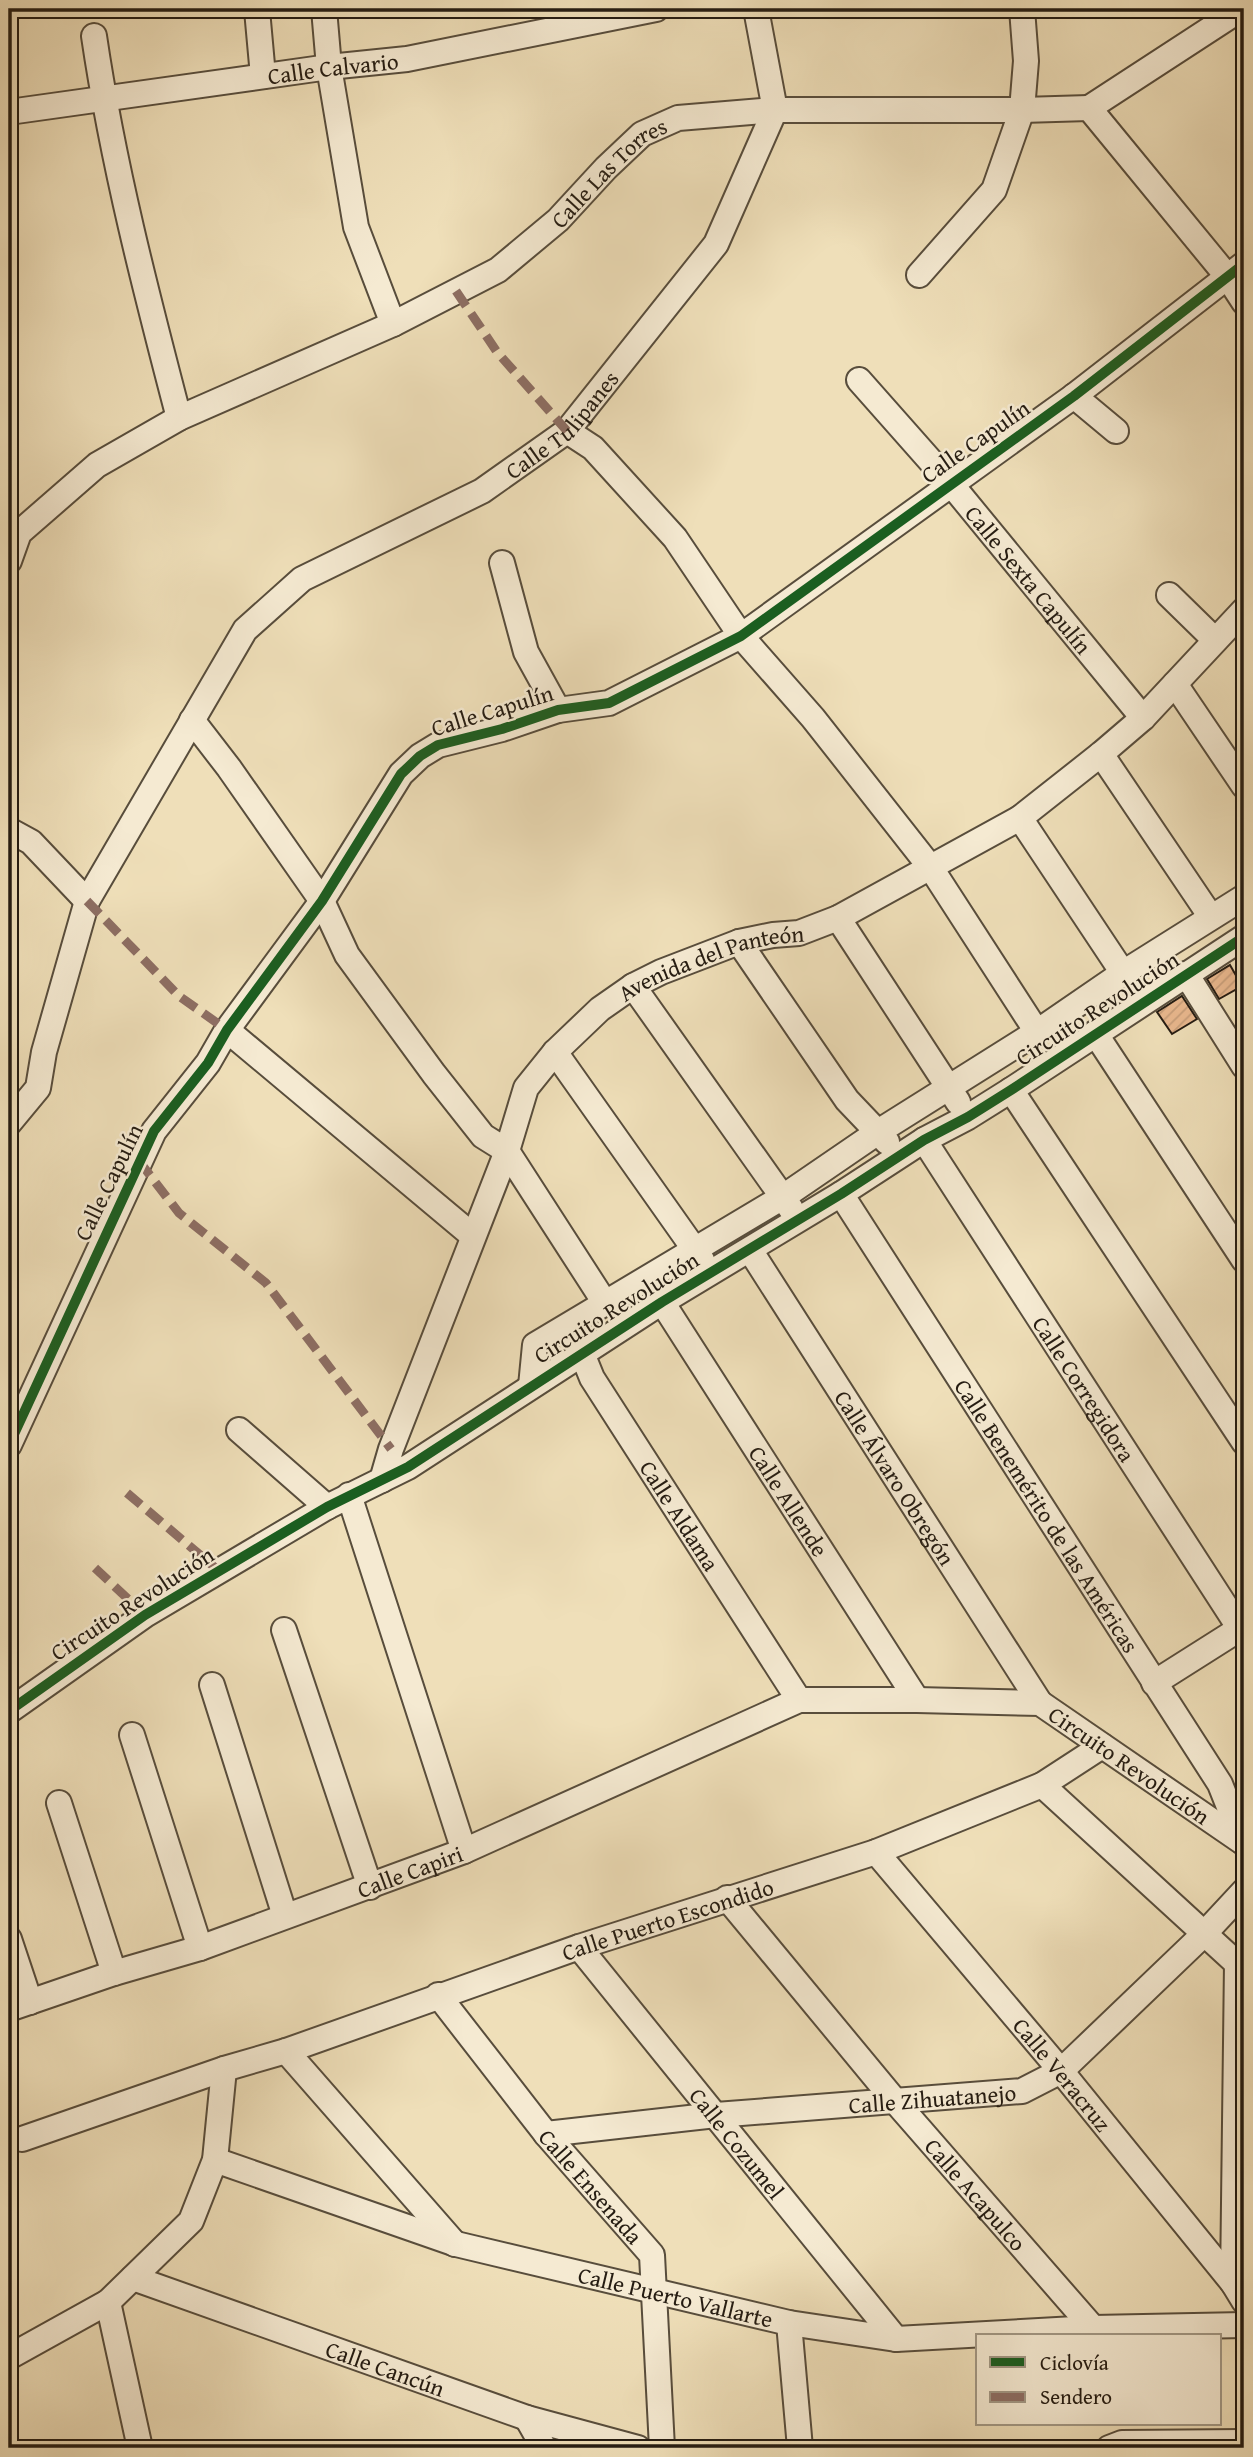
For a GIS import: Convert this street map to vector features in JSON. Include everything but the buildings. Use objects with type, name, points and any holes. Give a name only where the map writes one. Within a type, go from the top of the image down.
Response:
[{"type":"street","points":[[257,9],[263,76]]},
{"type":"street","points":[[324,9],[329,67],[356,227],[393,324]]},
{"type":"street","name":"Calle Calvario","points":[[9,112],[329,67],[407,59],[656,9]]},
{"type":"street","points":[[756,9],[775,110]]},
{"type":"street","points":[[919,275],[994,190],[1022,110],[1026,61],[1022,9]]},
{"type":"street","points":[[1241,9],[1089,108],[1236,270],[1244,302]]},
{"type":"street","points":[[94,36],[103,99],[142,279],[179,418]]},
{"type":"street","name":"Calle Las Torres","points":[[9,561],[19,533],[97,465],[179,418],[393,324],[498,270],[558,220],[642,134],[678,118],[775,110],[1089,108]]},
{"type":"street","name":"Calle Tulipanes","points":[[192,720],[245,630],[302,579],[482,491],[567,430],[716,244],[775,110]]},
{"type":"street","name":"Calle Capulín","points":[[9,1445],[154,1131],[208,1063],[227,1030],[322,901],[401,774],[420,756],[438,746],[502,729],[558,710],[609,703],[741,636],[1074,396],[1236,270]]},
{"type":"street","name":"Calle Sexta Capulín","points":[[859,380],[951,484],[1143,718]]},
{"type":"street","points":[[1074,396],[1116,431]]},
{"type":"street","points":[[567,430],[593,448],[675,538],[741,636],[813,719],[931,868],[1037,1032]]},
{"type":"street","points":[[502,563],[526,652],[558,710]]},
{"type":"street","points":[[1169,595],[1215,640]]},
{"type":"street","name":"Avenida del Panteón","points":[[382,1480],[391,1449],[507,1151],[526,1088],[555,1052],[600,1009],[633,986],[685,962],[739,942],[799,933],[838,918],[1020,818],[1143,718],[1244,610]]},
{"type":"street","points":[[1175,684],[1244,786]]},
{"type":"street","points":[[9,1123],[38,1088],[44,1052],[87,901],[192,720],[322,901],[347,954],[434,1074],[483,1136],[507,1151],[605,1303]]},
{"type":"street","points":[[1101,754],[1211,917]]},
{"type":"street","points":[[1020,818],[1123,973]]},
{"type":"street","points":[[9,830],[31,842],[87,901]]},
{"type":"street","name":"Circuito Revolución","points":[[531,1386],[536,1345],[783,1197],[877,1132],[1244,897]]},
{"type":"street","points":[[838,918],[968,1117]]},
{"type":"street","name":"Circuito Revolución","points":[[10,1708],[145,1615],[327,1507],[408,1467],[662,1302],[841,1194],[924,1140],[1011,1090],[1244,937]]},
{"type":"street","points":[[739,942],[847,1100],[900,1156]]},
{"type":"street","points":[[1186,974],[1244,1066]]},
{"type":"street","points":[[633,986],[797,1219]]},
{"type":"street","points":[[227,1030],[473,1236]]},
{"type":"street","points":[[1095,1033],[1244,1260]]},
{"type":"street","points":[[555,1052],[710,1273]]},
{"type":"street","points":[[1011,1090],[1244,1442]]},
{"type":"street","name":"Calle Corregidora","points":[[924,1140],[1243,1630]]},
{"type":"street","name":"Calle Benemérito de las Américas","points":[[841,1194],[1220,1784],[1243,1842]]},
{"type":"street","name":"Calle Álvaro Obregón","points":[[750,1250],[1040,1703]]},
{"type":"street","name":"Calle Allende","points":[[662,1302],[917,1700]]},
{"type":"street","name":"Calle Aldama","points":[[569,1325],[592,1378],[799,1700]]},
{"type":"street","points":[[239,1430],[327,1507]]},
{"type":"street","points":[[349,1495],[464,1851]]},
{"type":"street","points":[[284,1630],[370,1886]]},
{"type":"street","points":[[1154,1683],[1243,1630]]},
{"type":"street","points":[[212,1685],[285,1916]]},
{"type":"street","name":"Circuito Revolución","points":[[799,1700],[1040,1703],[1243,1842]]},
{"type":"street","name":"Calle Capiri","points":[[20,2006],[114,1973],[200,1948],[464,1851],[799,1700]]},
{"type":"street","points":[[132,1735],[200,1948]]},
{"type":"street","name":"Calle Puerto Escondido","points":[[22,2139],[224,2069],[286,2051],[579,1947],[876,1852],[1042,1785],[1101,1746]]},
{"type":"street","points":[[1042,1785],[1241,1967],[1239,2292]]},
{"type":"street","points":[[59,1803],[114,1973]]},
{"type":"street","name":"Calle Veracruz","points":[[876,1852],[1061,2071],[1239,2292]]},
{"type":"street","name":"Calle Zihuatanejo","points":[[546,2133],[716,2115],[1022,2091],[1061,2071],[1204,1934],[1244,1891]]},
{"type":"street","name":"Calle Acapulco","points":[[727,1898],[895,2101],[1093,2328]]},
{"type":"street","points":[[9,1939],[20,2006]]},
{"type":"street","name":"Calle Cozumel","points":[[579,1947],[896,2339]]},
{"type":"street","name":"Calle Ensenada","points":[[439,1995],[546,2133],[652,2255],[662,2448]]},
{"type":"street","points":[[286,2051],[456,2244]]},
{"type":"street","points":[[9,2357],[108,2302],[191,2221],[215,2160],[224,2069]]},
{"type":"street","name":"Calle Puerto Vallarte","points":[[215,2160],[456,2244],[789,2323],[896,2339],[976,2335]]},
{"type":"street","name":"Calle Cancún","points":[[134,2278],[527,2418],[638,2448]]},
{"type":"street","points":[[108,2302],[140,2448]]},
{"type":"street","points":[[789,2323],[800,2448]]},
{"type":"street","name":"Calle Puerto Vallarte","points":[[986,2334],[1093,2328],[1244,2325]]},
{"type":"street","points":[[527,2418],[544,2448]]},
{"type":"street","points":[[1110,2448],[1122,2443],[1236,2444]]},
{"type":"marked path","points":[[456,291],[497,352],[567,431]]},
{"type":"marked path","points":[[87,901],[179,996],[227,1030]]},
{"type":"marked path","points":[[139,1161],[179,1213],[266,1283],[391,1449]]},
{"type":"marked path","points":[[127,1493],[219,1571]]},
{"type":"marked path","points":[[95,1568],[145,1615]]},
{"type":"cycle path","points":[[9,1445],[154,1131],[208,1063],[227,1030],[322,901],[401,774],[420,756],[438,745],[502,729],[558,710],[609,703],[741,636],[1074,396],[1244,264]]},
{"type":"cycle path","points":[[9,1711],[145,1615],[327,1507],[408,1467],[662,1302],[841,1194],[924,1140],[1011,1090],[1244,937]]}]
